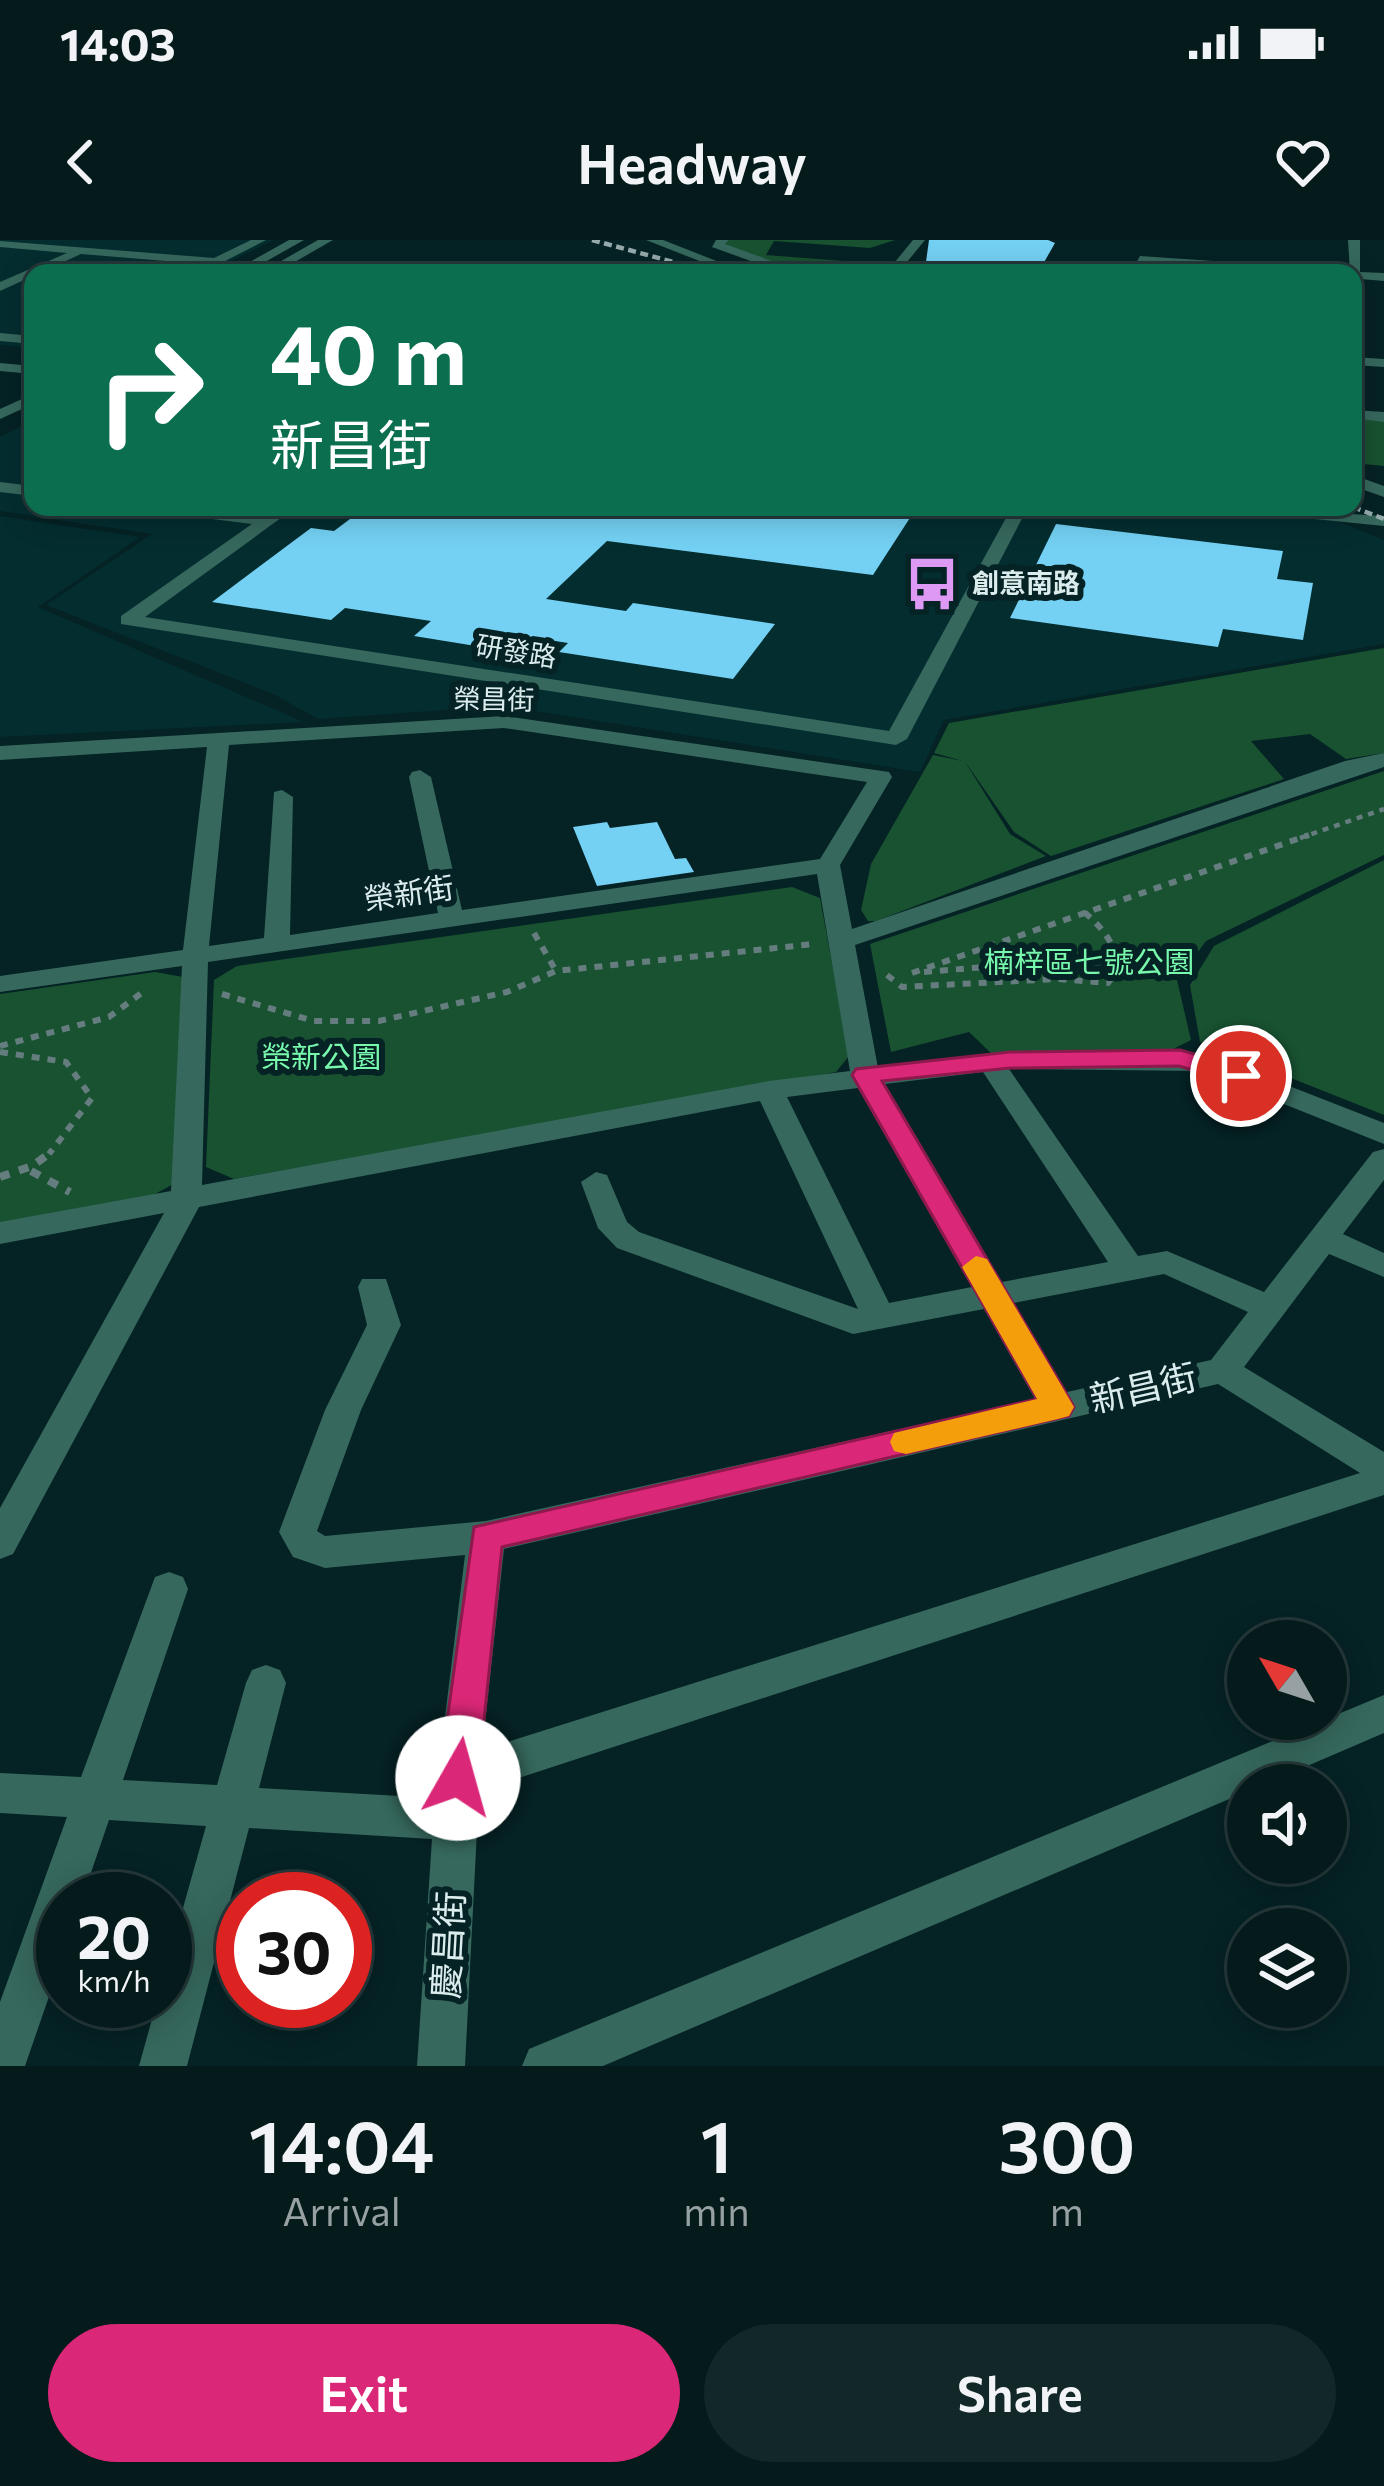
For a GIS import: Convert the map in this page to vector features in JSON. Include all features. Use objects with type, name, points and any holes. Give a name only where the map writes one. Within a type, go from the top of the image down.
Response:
[{"type":"street","points":[[52,264],[108,240]]},
{"type":"street","points":[[212,264],[260,240]]},
{"type":"street","points":[[252,264],[298,240]]},
{"type":"street","points":[[283,264],[327,240]]},
{"type":"street","points":[[652,240],[717,264]]},
{"type":"street","points":[[723,240],[716,245],[771,264]]},
{"type":"street","points":[[899,264],[919,240]]},
{"type":"street","points":[[0,244],[216,262]]},
{"type":"street","points":[[636,244],[689,264]]},
{"type":"street","points":[[0,395],[24,377]]},
{"type":"street","points":[[228,516],[268,521],[276,516]]},
{"type":"street","name":"研發路","points":[[268,521],[128,620],[896,739],[1015,516]]},
{"type":"street","name":"榮昌街","points":[[0,753],[504,722],[881,777],[828,866]]},
{"type":"street","points":[[0,1543],[186,1201],[195,972],[219,739]]},
{"type":"street","points":[[841,941],[1353,766],[1384,760]]},
{"type":"street","points":[[420,777],[452,921]]},
{"type":"street","points":[[277,947],[282,797]]},
{"type":"street","points":[[828,866],[865,1075],[1058,1407]]},
{"type":"street","name":"榮新街","points":[[0,984],[195,972],[277,947],[828,866]]},
{"type":"street","points":[[0,1233],[770,1090],[990,1062],[1180,1058],[1205,1062],[1384,1134]]},
{"type":"street","points":[[990,1062],[1130,1270]]},
{"type":"street","points":[[770,1090],[880,1318]]},
{"type":"street","points":[[1222,1370],[1384,1159]]},
{"type":"street","points":[[596,1182],[614,1228],[628,1240],[842,1319],[880,1318],[1167,1262],[1269,1309]]},
{"type":"street","points":[[1323,1238],[1384,1266]]},
{"type":"street","name":"新昌街","points":[[374,1287],[384,1325],[344,1410],[298,1532],[306,1546],[325,1552],[486,1537],[1222,1370],[1384,1470]]},
{"type":"street","points":[[0,1793],[230,1808],[457,1799],[1384,1480]]},
{"type":"street","name":"慶昌街","points":[[440,2066],[457,1799],[486,1537]]},
{"type":"street","points":[[2,2066],[169,1588]]},
{"type":"street","points":[[163,2066],[266,1683]]},
{"type":"street","points":[[546,2066],[1384,1714]]},
{"type":"path","points":[[912,973],[1384,809]]},
{"type":"path","points":[[520,911],[556,971]]},
{"type":"path","points":[[887,975],[902,987],[1057,979],[1108,983],[1120,967],[1118,956],[1104,929],[1084,912]]},
{"type":"path","points":[[0,1049],[109,1017],[159,981],[195,972],[314,1022],[379,1021],[507,992],[556,971],[841,941]]},
{"type":"path","points":[[848,979],[1118,956]]},
{"type":"path","points":[[950,960],[976,968]]},
{"type":"path","points":[[974,983],[976,968]]},
{"type":"path","points":[[0,1049],[67,1062],[92,1098],[58,1147],[31,1171],[0,1177]]},
{"type":"shaded area","points":[[0,240],[273,240],[226,264],[24,264],[24,347],[0,345]]},
{"type":"shaded area","points":[[24,425],[24,515],[0,511],[0,437]]},
{"type":"shaded area","points":[[0,516],[140,537],[38,607],[304,722],[0,737]]},
{"type":"shaded area","points":[[33,516],[1288,516],[1338,521],[1384,540],[1384,644],[944,720],[920,772],[503,706],[318,719],[273,694],[46,605],[152,534]]},
{"type":"green space","points":[[729,240],[895,240],[870,248],[774,241],[766,255],[883,264],[780,264],[723,245]]},
{"type":"green space","points":[[1362,418],[1384,419],[1384,466],[1362,464]]},
{"type":"green space","points":[[1384,648],[1384,753],[1346,759],[1310,734],[1251,741],[1284,779],[1051,856],[1014,832],[964,760],[1010,834],[1046,856],[876,921],[868,921],[861,910],[871,864],[933,755],[963,761],[934,753],[949,723]]},
{"type":"green space","name":"楠梓區七號公園","points":[[1384,771],[1384,855],[1206,941],[1177,980],[1191,1040],[1165,1053],[994,1056],[969,1032],[891,1052],[870,944]]},
{"type":"green space","points":[[1384,860],[1384,1115],[1200,1042],[1190,985],[1214,946]]},
{"type":"green space","name":"榮新公園","points":[[792,887],[820,898],[849,1056],[836,1072],[234,1179],[206,1167],[214,980],[237,966]]},
{"type":"green space","points":[[155,972],[183,977],[177,1182],[146,1199],[0,1223],[0,994]]},
{"type":"building","points":[[929,240],[1055,243],[1043,264],[926,262]]},
{"type":"building","points":[[354,516],[911,516],[873,575],[607,541],[546,599],[626,611],[633,603],[775,624],[733,679],[559,652],[568,643],[498,632],[482,647],[414,636],[431,621],[345,608],[331,620],[212,602],[311,528],[334,531]]},
{"type":"building","points":[[1056,524],[1283,551],[1277,579],[1313,583],[1303,640],[1223,629],[1218,647],[1010,618]]},
{"type":"building","points":[[607,822],[610,828],[657,822],[675,859],[686,858],[694,872],[597,886],[573,827]]},
{"type":"railway","points":[[592,240],[681,264]]},
{"type":"railway","points":[[1362,510],[1384,519]]},
{"type":"slow traffic","points":[[906,1442],[1058,1407],[976,1267]]},
{"type":"place","name":"創意南路","points":[[932,584]]},
{"type":"route","points":[[458,1778],[486,1537],[1058,1407],[865,1075],[1010,1060],[1180,1058],[1241,1076]]}]
